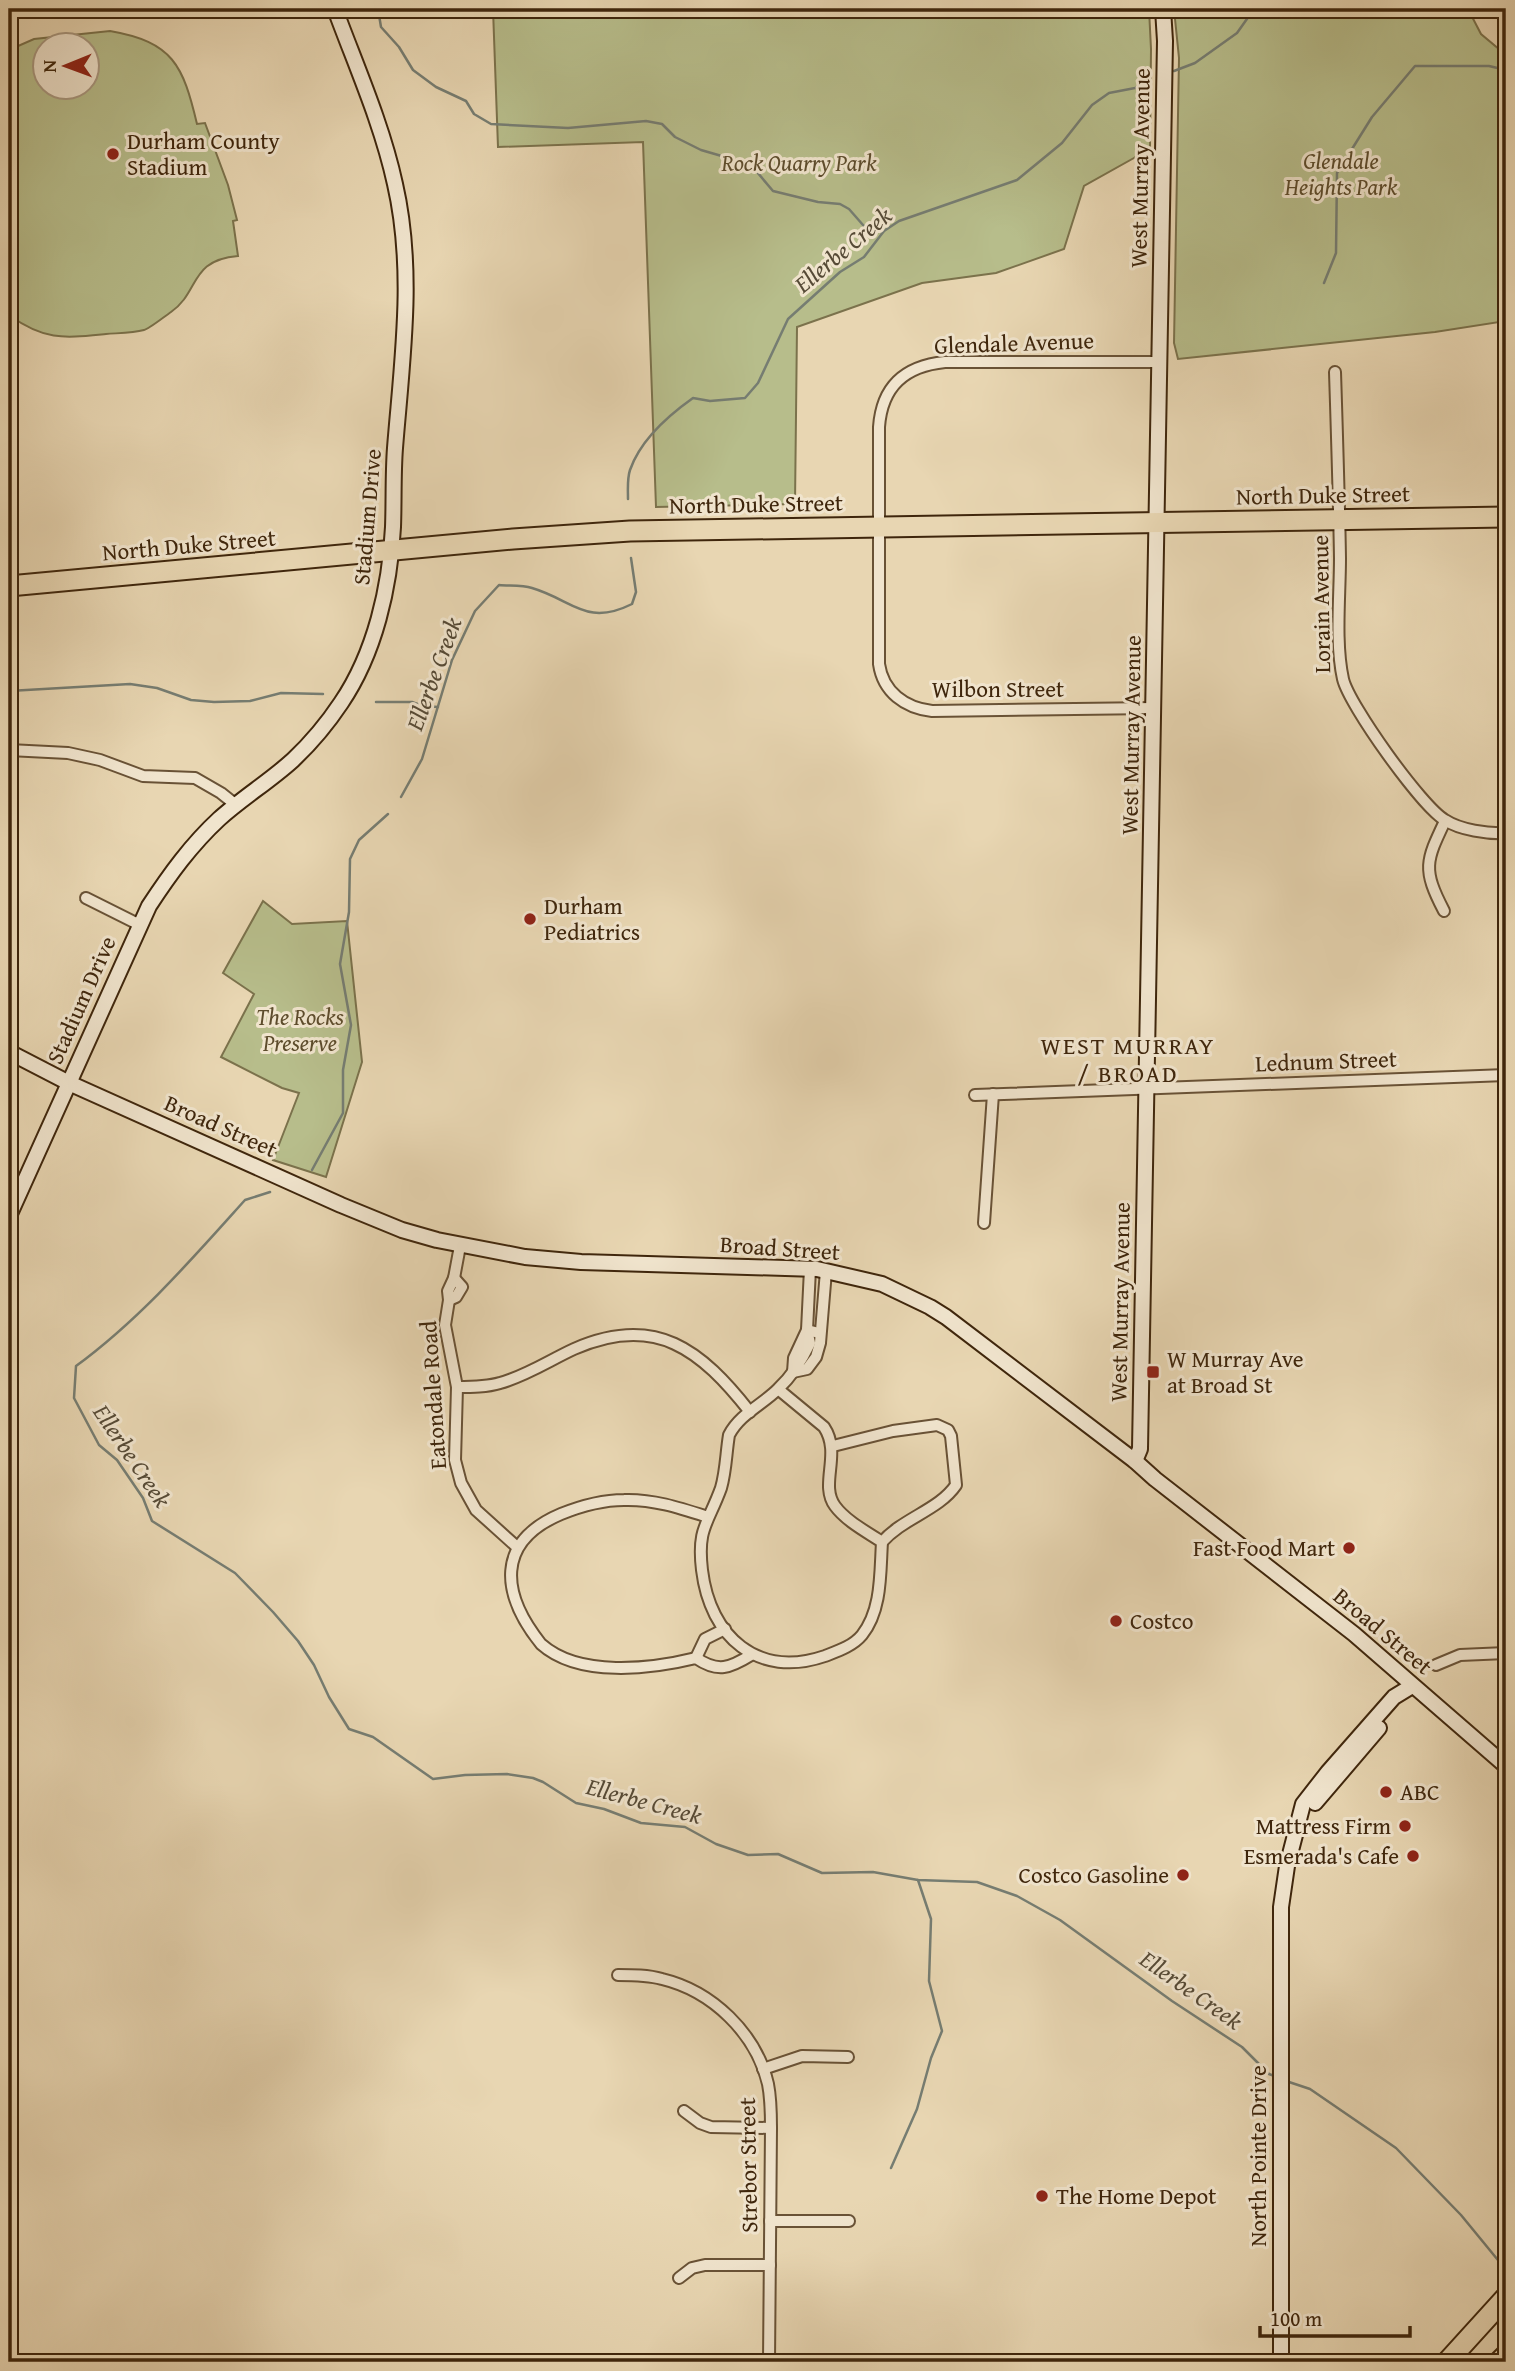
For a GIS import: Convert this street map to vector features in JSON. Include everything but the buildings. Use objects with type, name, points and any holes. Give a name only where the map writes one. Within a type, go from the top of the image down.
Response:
[{"type":"highway","name":"North Duke Street","points":[[9,586],[391,550],[631,531],[1506,517]]},
{"type":"highway","points":[[1447,2362],[1506,2297]]},
{"type":"highway","points":[[1499,2362],[1506,2355]]},
{"type":"street","name":"Stadium Drive","points":[[9,1216],[149,906],[180,861],[205,832],[292,761],[312,740],[345,696],[362,663],[385,589],[391,550],[393,465],[406,271],[395,184],[335,9]]},
{"type":"street","name":"West Murray Avenue","points":[[1135,1461],[1140,1449],[1148,1088],[1165,41],[1163,9]]},
{"type":"street","name":"Glendale Avenue","points":[[878,526],[881,410],[888,392],[905,375],[927,365],[945,362],[1159,362]]},
{"type":"street","name":"Lorain Avenue","points":[[1335,372],[1340,519],[1340,655],[1344,683],[1354,704],[1407,779],[1422,799],[1445,821]]},
{"type":"street","name":"Wilbon Street","points":[[878,526],[879,664],[884,682],[902,702],[911,707],[932,711],[1154,708]]},
{"type":"street","points":[[9,750],[68,753],[100,760],[143,776],[195,778],[236,805]]},
{"type":"street","points":[[1444,911],[1429,872],[1431,848],[1445,821],[1488,832],[1506,833]]},
{"type":"street","points":[[86,898],[140,925]]},
{"type":"street","name":"Broad Street","points":[[9,1052],[68,1083],[392,1226],[460,1245],[524,1257],[581,1262],[810,1269],[882,1284],[930,1307],[1135,1461],[1354,1634],[1506,1766]]},
{"type":"street","name":"Lednum Street","points":[[975,1095],[1506,1075]]},
{"type":"street","points":[[984,1223],[993,1094]]},
{"type":"street","name":"Eatondale Road","points":[[460,1245],[454,1278],[448,1291],[446,1334],[457,1387],[454,1448],[461,1483],[476,1510],[517,1548]]},
{"type":"street","points":[[810,1269],[807,1330],[813,1350]]},
{"type":"street","points":[[826,1271],[819,1333],[807,1369],[793,1372],[778,1389],[738,1422],[729,1435],[724,1477],[700,1540],[702,1573],[709,1599],[725,1629],[751,1655],[775,1662],[801,1662],[840,1650],[861,1637],[872,1619],[877,1602],[883,1542],[900,1525],[948,1496],[956,1485],[951,1436],[948,1430],[937,1425],[892,1431],[833,1446]]},
{"type":"street","points":[[807,1330],[819,1333]]},
{"type":"street","points":[[793,1372],[794,1358],[807,1330]]},
{"type":"street","points":[[457,1387],[502,1383],[591,1342],[623,1335],[640,1336],[667,1341],[691,1351],[725,1381],[750,1412]]},
{"type":"street","points":[[778,1389],[824,1427],[833,1446],[830,1497],[836,1507],[883,1542]]},
{"type":"street","points":[[708,1517],[656,1502],[612,1501],[589,1504],[542,1523],[525,1536],[517,1548],[511,1570],[514,1597],[537,1638],[548,1650],[566,1659],[624,1669],[696,1658],[715,1668],[729,1667],[751,1655]]},
{"type":"street","points":[[696,1658],[705,1639],[725,1629]]},
{"type":"street","points":[[1436,1665],[1460,1655],[1506,1653]]},
{"type":"street","name":"North Pointe Drive","points":[[1281,2362],[1282,1894],[1287,1866],[1298,1825],[1402,1701],[1412,1685]]},
{"type":"street","name":"Strebor Street","points":[[618,1975],[662,1979],[708,1998],[739,2027],[757,2053],[771,2100],[769,2362]]},
{"type":"street","points":[[763,2069],[802,2056],[848,2057]]},
{"type":"street","points":[[684,2111],[711,2127],[771,2128]]},
{"type":"street","points":[[770,2221],[849,2221]]},
{"type":"street","points":[[679,2278],[692,2269],[705,2265],[770,2265]]},
{"type":"green space","name":"Rock Quarry Park","points":[[493,9],[1149,9],[1150,149],[1084,186],[1064,249],[996,273],[922,283],[797,327],[795,504],[656,507],[643,142],[498,147]]},
{"type":"green space","name":"Glendale Heights Park","points":[[1174,9],[1468,9],[1481,34],[1506,55],[1506,321],[1435,332],[1178,359],[1174,343],[1179,58]]},
{"type":"green space","name":"Durham County Stadium","points":[[110,31],[148,42],[162,50],[180,72],[197,124],[205,123],[228,185],[237,220],[233,221],[238,256],[222,259],[203,270],[180,304],[146,329],[55,336],[33,330],[9,315],[9,50],[32,40],[32,102],[102,102],[100,32]]},
{"type":"green space","name":"The Rocks Preserve","points":[[263,901],[292,924],[347,921],[362,1062],[326,1177],[273,1160],[299,1093],[282,1088],[221,1057],[254,994],[223,973]]},
{"type":"waterway","points":[[378,9],[381,27],[399,47],[413,70],[436,87],[466,101],[474,114],[491,124],[568,128],[646,121],[662,124],[675,137],[701,150],[732,159],[757,172],[773,191],[818,202],[840,204],[849,209],[870,233],[884,231]]},
{"type":"waterway","name":"Ellerbe Creek","points":[[1174,71],[1195,63],[1237,33],[1254,9]]},
{"type":"waterway","points":[[1324,283],[1336,253],[1337,173],[1372,117],[1415,66],[1489,66],[1506,70]]},
{"type":"waterway","name":"Ellerbe Creek","points":[[628,499],[630,470],[641,449],[656,430],[693,398],[710,401],[745,398],[758,383],[788,319],[840,272],[864,257],[884,231],[899,221],[1017,180],[1062,143],[1092,105],[1109,93],[1149,82]]},
{"type":"waterway","name":"Ellerbe Creek","points":[[401,797],[422,759],[452,660],[475,611],[499,585],[532,588],[580,609],[603,613],[632,604],[636,592],[631,558]]},
{"type":"waterway","points":[[9,691],[130,684],[157,688],[191,700],[214,702],[250,701],[281,693],[323,694]]},
{"type":"waterway","points":[[376,702],[412,702],[438,707]]},
{"type":"waterway","name":"Ellerbe Creek","points":[[312,1170],[343,1113],[343,1070],[351,1025],[340,964],[349,912],[350,859],[359,840],[388,814]]},
{"type":"waterway","name":"Ellerbe Creek","points":[[270,1192],[245,1200],[144,1308],[76,1366],[74,1398],[99,1445],[117,1460],[143,1498],[152,1521],[235,1573],[273,1612],[314,1665],[329,1697],[349,1729],[373,1737],[433,1779],[507,1774],[533,1778],[576,1803],[604,1809],[641,1823],[685,1827],[716,1844],[748,1855],[778,1854],[822,1873],[873,1872],[918,1880],[977,1882],[1017,1896],[1060,1920],[1172,2001],[1242,2047],[1269,2074],[1277,2077]]},
{"type":"waterway","points":[[891,2168],[917,2109],[931,2058],[942,2031],[929,1981],[931,1919],[918,1880]]},
{"type":"waterway","name":"Ellerbe Creek","points":[[1286,2081],[1310,2089],[1396,2148],[1461,2215],[1502,2265]]},
{"type":"place","name":"Durham County Stadium","points":[[113,154]]},
{"type":"place","name":"Durham Pediatrics","points":[[530,919]]},
{"type":"place","name":"W Murray Ave at Broad St","points":[[1153,1372]]},
{"type":"place","name":"Fast Food Mart","points":[[1349,1548]]},
{"type":"place","name":"Costco","points":[[1116,1621]]},
{"type":"place","name":"ABC","points":[[1386,1792]]},
{"type":"place","name":"Mattress Firm","points":[[1405,1826]]},
{"type":"place","name":"Esmerada's Cafe","points":[[1413,1856]]},
{"type":"place","name":"Costco Gasoline","points":[[1183,1875]]},
{"type":"place","name":"The Home Depot","points":[[1042,2196]]},
{"type":"district","name":"WEST MURRAY / BROAD","points":[[1128,1060]]}]
